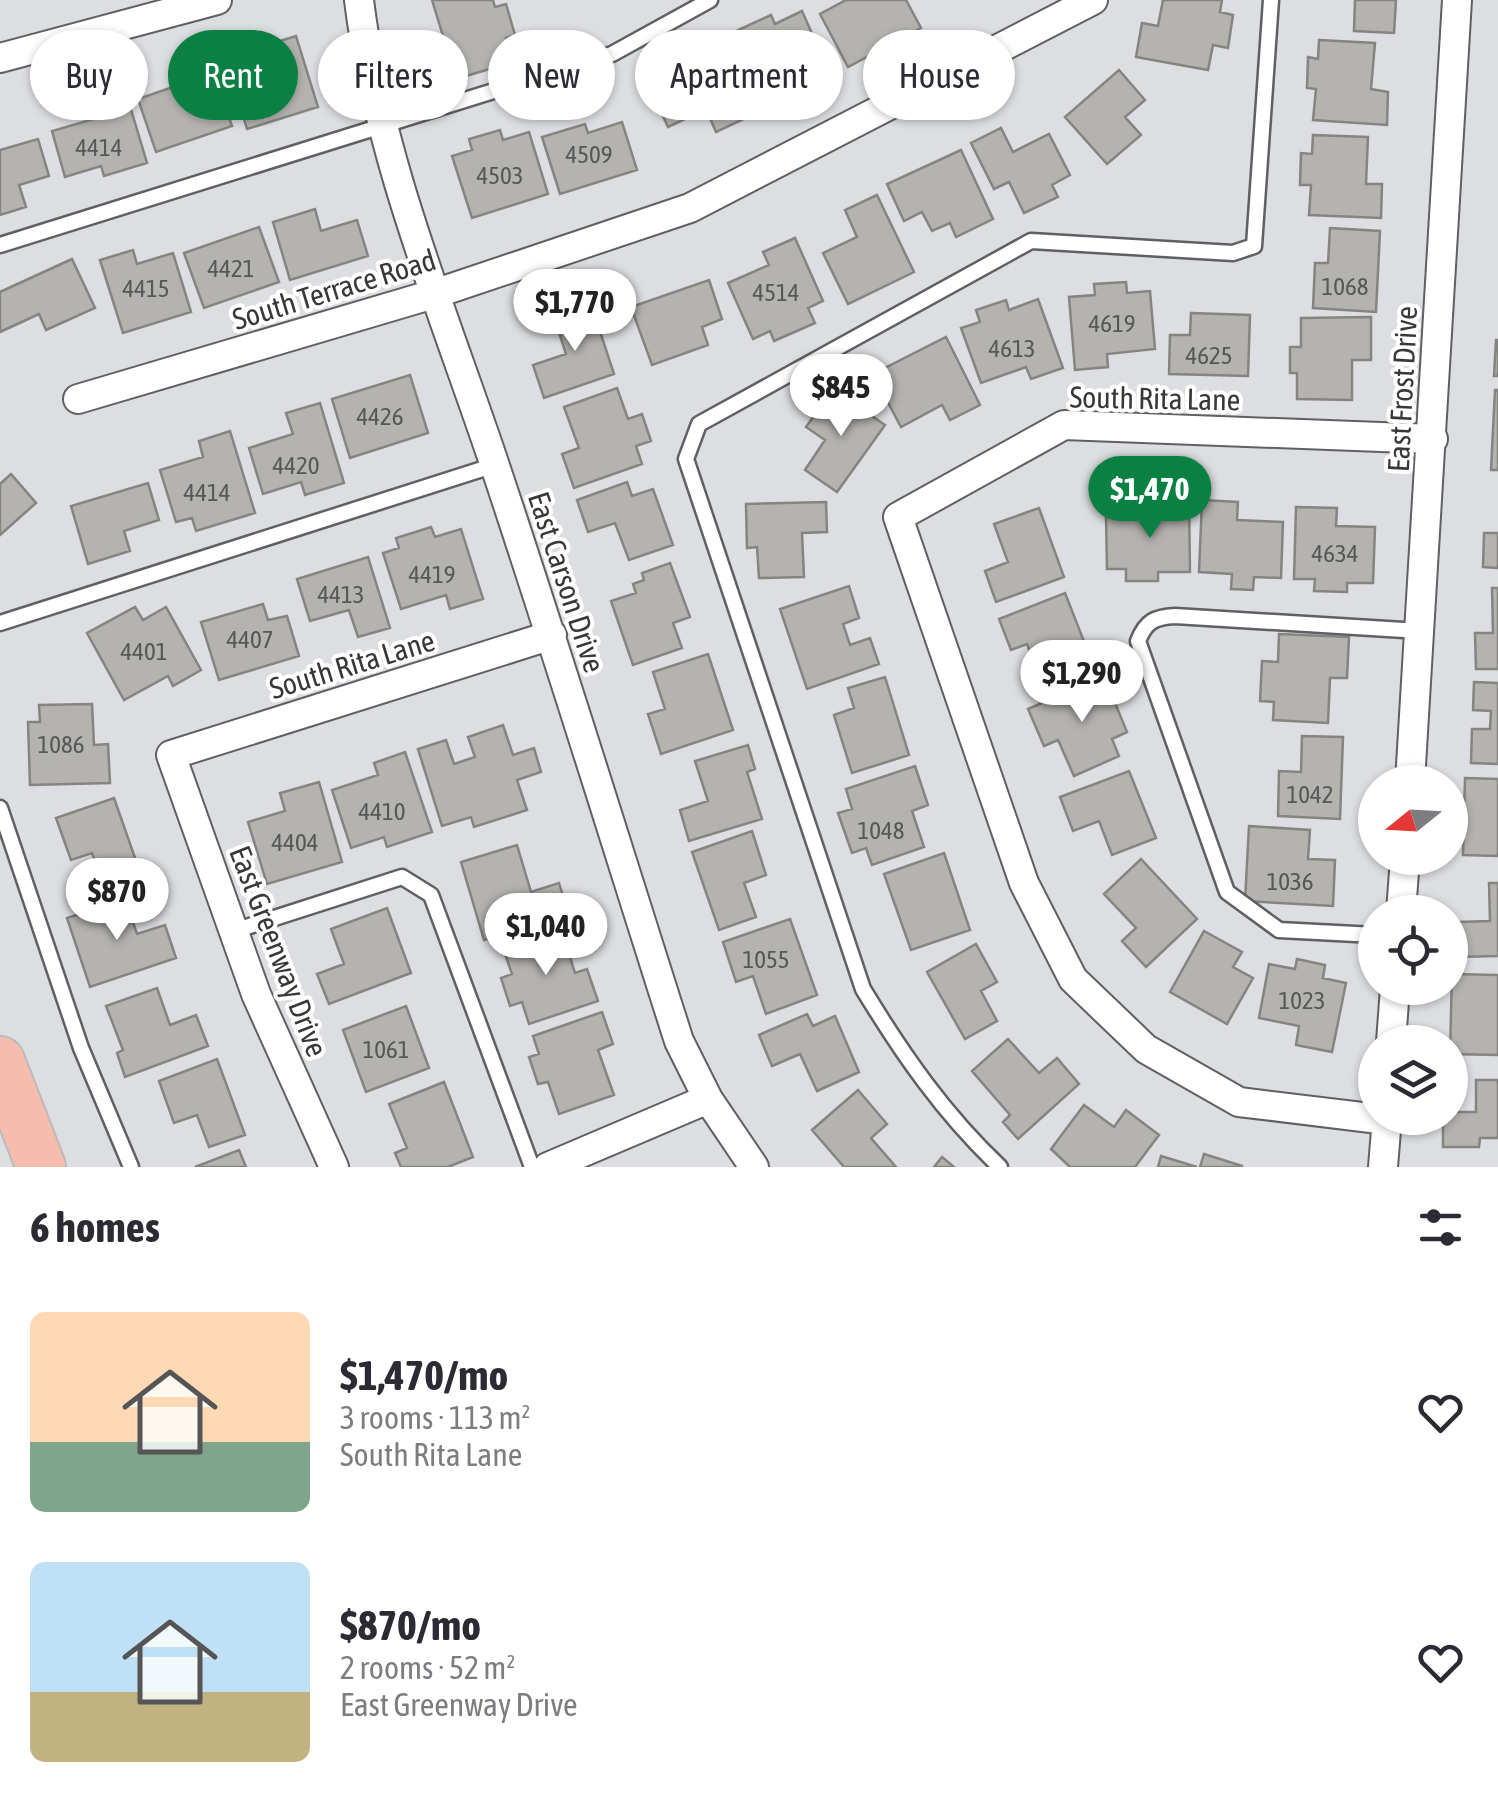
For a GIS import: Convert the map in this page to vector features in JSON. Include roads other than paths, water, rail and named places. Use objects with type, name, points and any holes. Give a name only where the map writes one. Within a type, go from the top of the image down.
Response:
[{"type":"highway","points":[[0,1061],[42,1167]]},
{"type":"street","points":[[0,58],[217,0]]},
{"type":"street","name":"East Carson Drive","points":[[359,0],[365,50],[384,124],[552,634],[679,1042],[708,1099],[754,1167]]},
{"type":"street","name":"South Terrace Road","points":[[78,399],[437,293],[690,208],[1093,0]]},
{"type":"street","name":"East Frost Drive","points":[[1411,765],[1457,0]]},
{"type":"street","name":"South Rita Lane","points":[[1358,1116],[1238,1102],[1146,1049],[1073,979],[1024,884],[898,517],[1064,425],[1432,439]]},
{"type":"street","name":"South Rita Lane","points":[[172,755],[552,634]]},
{"type":"street","name":"East Greenway Drive","points":[[172,755],[256,994],[334,1167]]},
{"type":"street","points":[[548,1167],[708,1099]]},
{"type":"street","points":[[1383,1167],[1386,1135]]},
{"type":"lane","points":[[0,245],[612,54],[710,0]]},
{"type":"lane","points":[[1000,1167],[954,1123],[903,1056],[863,988],[686,459],[699,424],[1031,240],[1234,252],[1254,246],[1270,0]]},
{"type":"lane","points":[[0,623],[495,465]]},
{"type":"lane","points":[[1358,935],[1279,930],[1228,892],[1138,641],[1143,628],[1155,618],[1176,616],[1420,630]]},
{"type":"lane","points":[[0,808],[81,1048],[131,1167]]},
{"type":"lane","points":[[234,931],[402,877],[431,895],[532,1167]]}]
